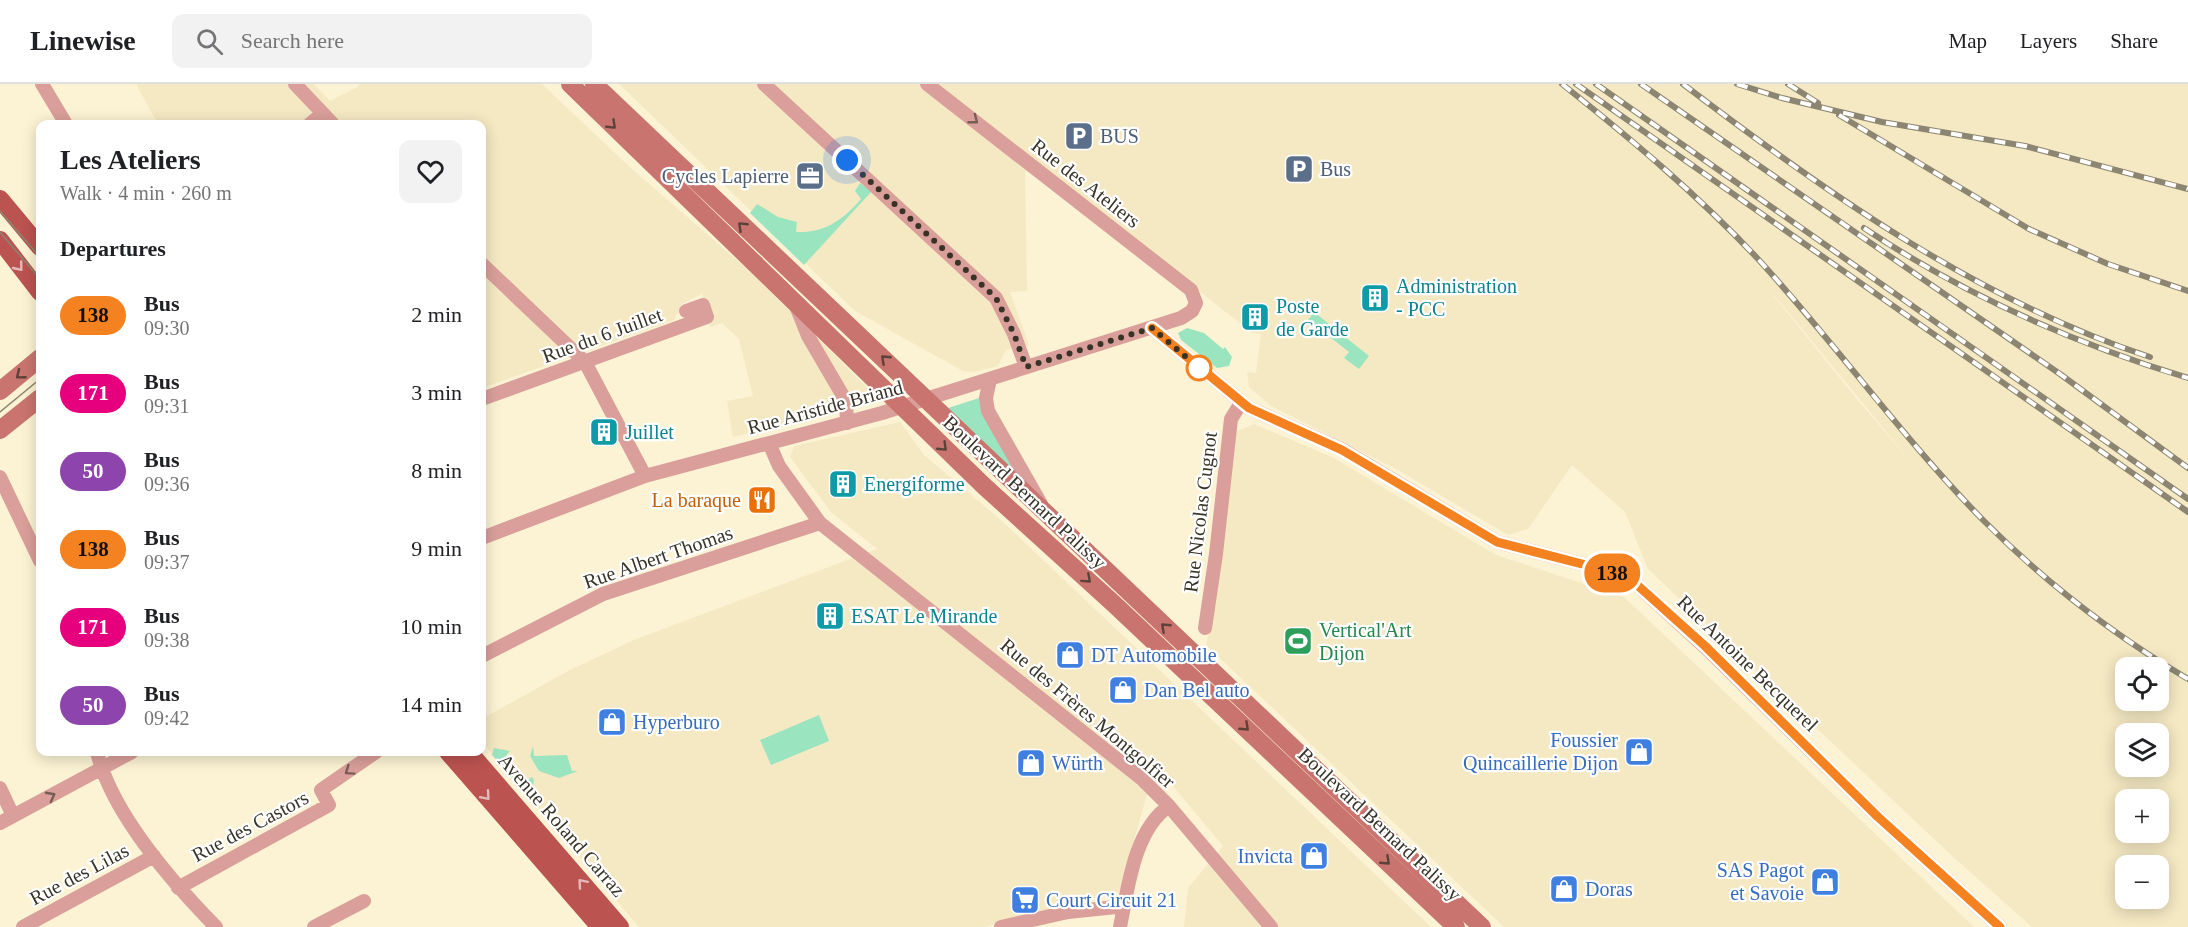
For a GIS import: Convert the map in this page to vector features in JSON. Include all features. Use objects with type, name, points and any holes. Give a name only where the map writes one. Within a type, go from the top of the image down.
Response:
[{"type":"main road","name":"Boulevard Bernard Palissy","points":[[570,84],[901,407],[1114,604],[1456,927]]},
{"type":"main road","name":"Boulevard Bernard Palissy","points":[[594,84],[1482,927]]},
{"type":"main road","points":[[0,199],[36,242]]},
{"type":"main road","points":[[0,240],[36,287]]},
{"type":"main road","points":[[0,391],[36,361]]},
{"type":"main road","points":[[0,430],[36,401]]},
{"type":"main road","name":"Avenue Roland Carraz","points":[[451,756],[600,927]]},
{"type":"main road","name":"Avenue Roland Carraz","points":[[472,756],[620,927]]},
{"type":"street","points":[[42,84],[64,120]]},
{"type":"street","points":[[295,84],[329,120]]},
{"type":"street","points":[[764,84],[996,298],[1014,334],[1026,367]]},
{"type":"street","name":"Rue des Ateliers","points":[[927,84],[1143,251],[1194,294],[1195,307],[1181,318]]},
{"type":"street","points":[[315,120],[322,114]]},
{"type":"street","points":[[486,268],[585,362],[645,476]]},
{"type":"street","points":[[795,304],[808,336],[846,401],[847,423]]},
{"type":"street","name":"Rue du 6 Juillet","points":[[486,398],[707,317],[703,305],[686,311]]},
{"type":"street","name":"Rue Aristide Briand","points":[[486,536],[645,476],[847,423],[1181,318]]},
{"type":"street","name":"Rue Antoine Becquerel","points":[[1152,328],[1240,403],[1257,413],[1342,450],[1497,542],[1586,565],[1635,583],[1705,646],[1878,817],[2000,927]]},
{"type":"street","name":"Boulevard Bernard Palissy","points":[[990,379],[986,398],[988,411],[1046,514]]},
{"type":"street","name":"Rue Nicolas Cugnot","points":[[1205,628],[1231,419],[1240,403]]},
{"type":"street","name":"Rue des Frères Montgolfier","points":[[769,442],[778,466],[820,523],[1142,779],[1169,806],[1270,927]]},
{"type":"street","points":[[0,477],[36,553]]},
{"type":"street","name":"Rue Albert Thomas","points":[[486,654],[603,594],[820,523]]},
{"type":"street","points":[[98,756],[101,769],[132,825],[178,888],[216,927]]},
{"type":"street","points":[[0,823],[125,756]]},
{"type":"street","name":"Rue des Castors","points":[[178,888],[329,805],[321,790],[370,756]]},
{"type":"street","points":[[0,788],[13,816]]},
{"type":"street","points":[[1120,927],[1123,909],[1148,827],[1169,806]]},
{"type":"street","name":"Rue des Lilas","points":[[23,927],[154,856]]},
{"type":"street","points":[[314,927],[364,901]]},
{"type":"street","points":[[1001,927],[1068,912],[1116,907],[1123,909]]},
{"type":"shaded area","points":[[136,84],[314,84],[330,101],[359,86],[358,84],[542,84],[633,170],[766,285],[879,400],[733,437],[727,401],[753,396],[739,339],[722,323],[710,327],[702,294],[682,304],[674,320],[486,387],[486,120],[156,120]]},
{"type":"shaded area","points":[[619,84],[2188,84],[2188,927],[2032,927],[1951,855],[1648,569],[1625,512],[1572,465],[1528,529],[1508,535],[1398,470],[1271,406],[1249,387],[1247,372],[1256,373],[1261,334],[1252,333],[1035,160],[1025,172],[1027,291],[1010,292],[1029,345],[1006,350],[998,366],[973,372],[963,371],[855,311]],"holes":[[[1775,296],[1911,462],[1856,398]]]},
{"type":"shaded area","points":[[900,422],[924,455],[1002,521],[1431,927],[1184,927],[1188,888],[1223,846],[1167,779],[1154,769],[1120,891],[984,927],[639,927],[486,747],[486,717],[568,671],[634,640],[877,549],[831,512],[790,457],[794,446]]},
{"type":"shaded area","points":[[1254,424],[1334,458],[1496,555],[1624,597],[1974,927],[1504,927],[1206,645],[1217,594],[1236,432]]},
{"type":"green space","points":[[860,183],[872,191],[804,265],[750,213],[757,204],[778,217],[797,222],[796,232],[825,228],[840,219],[861,199],[855,191]]},
{"type":"green space","points":[[1314,312],[1369,356],[1359,369],[1344,358],[1349,352],[1308,320]]},
{"type":"green space","points":[[1187,328],[1204,333],[1223,349],[1225,347],[1232,357],[1229,366],[1217,368],[1181,340],[1178,333]]},
{"type":"green space","points":[[979,398],[1014,471],[948,408]]},
{"type":"green space","points":[[819,715],[829,741],[771,765],[760,740]]},
{"type":"green space","points":[[533,746],[534,756],[567,755],[572,771],[578,771],[559,778],[539,771],[530,756]]},
{"type":"green space","points":[[494,748],[510,751],[503,759],[524,783],[532,777],[534,780],[532,795],[521,788],[492,755]]},
{"type":"tram line","points":[[0,211],[36,252]]},
{"type":"tram line","points":[[0,232],[36,274]]},
{"type":"tram line","points":[[0,412],[36,382]]},
{"type":"railway","points":[[1562,84],[1663,168],[1735,235],[1787,291],[1954,490],[2007,543],[2107,626],[2188,679]]},
{"type":"railway","points":[[1576,84],[2188,512]]},
{"type":"railway","points":[[1596,84],[2188,499]]},
{"type":"railway","points":[[1641,84],[2060,374],[2188,468]]},
{"type":"railway","points":[[1683,84],[1792,164],[1906,240],[2025,306],[2087,334],[2150,357]]},
{"type":"railway","points":[[1737,84],[1782,98],[1882,122],[2025,146],[2188,189]]},
{"type":"railway","points":[[1788,84],[1818,103]]},
{"type":"railway","points":[[1839,115],[2029,229],[2108,264],[2188,291]]},
{"type":"railway","points":[[1864,228],[1941,275],[2020,315],[2103,349],[2188,378]]},
{"type":"bus line","name":"138","points":[[1152,328],[1240,403],[1257,413],[1342,450],[1497,542],[1624,577],[1645,590],[1878,817],[2000,927]]},
{"type":"place","name":"BUS","points":[[1079,136]]},
{"type":"place","name":"Bus","points":[[1299,169]]},
{"type":"place","name":"Cycles Lapierre","points":[[810,176]]},
{"type":"place","name":"Administration - PCC","points":[[1375,298]]},
{"type":"place","name":"Poste de Garde","points":[[1255,317]]},
{"type":"place","name":"Juillet","points":[[604,432]]},
{"type":"place","name":"Energiforme","points":[[843,484]]},
{"type":"place","name":"La baraque","points":[[762,500]]},
{"type":"place","name":"ESAT Le Mirande","points":[[830,616]]},
{"type":"place","name":"Vertical'Art Dijon","points":[[1298,641]]},
{"type":"place","name":"DT Automobile","points":[[1070,655]]},
{"type":"place","name":"Dan Bel auto","points":[[1123,690]]},
{"type":"place","name":"Hyperburo","points":[[612,722]]},
{"type":"place","name":"Foussier Quincaillerie Dijon","points":[[1639,752]]},
{"type":"place","name":"Würth","points":[[1031,763]]},
{"type":"place","name":"Invicta","points":[[1314,856]]},
{"type":"place","name":"SAS Pagot et Savoie","points":[[1825,882]]},
{"type":"place","name":"Doras","points":[[1564,889]]},
{"type":"place","name":"Court Circuit 21","points":[[1025,900]]},
{"type":"route","points":[[847,160],[996,298],[1014,334],[1026,367],[1152,328],[1199,368]]}]
